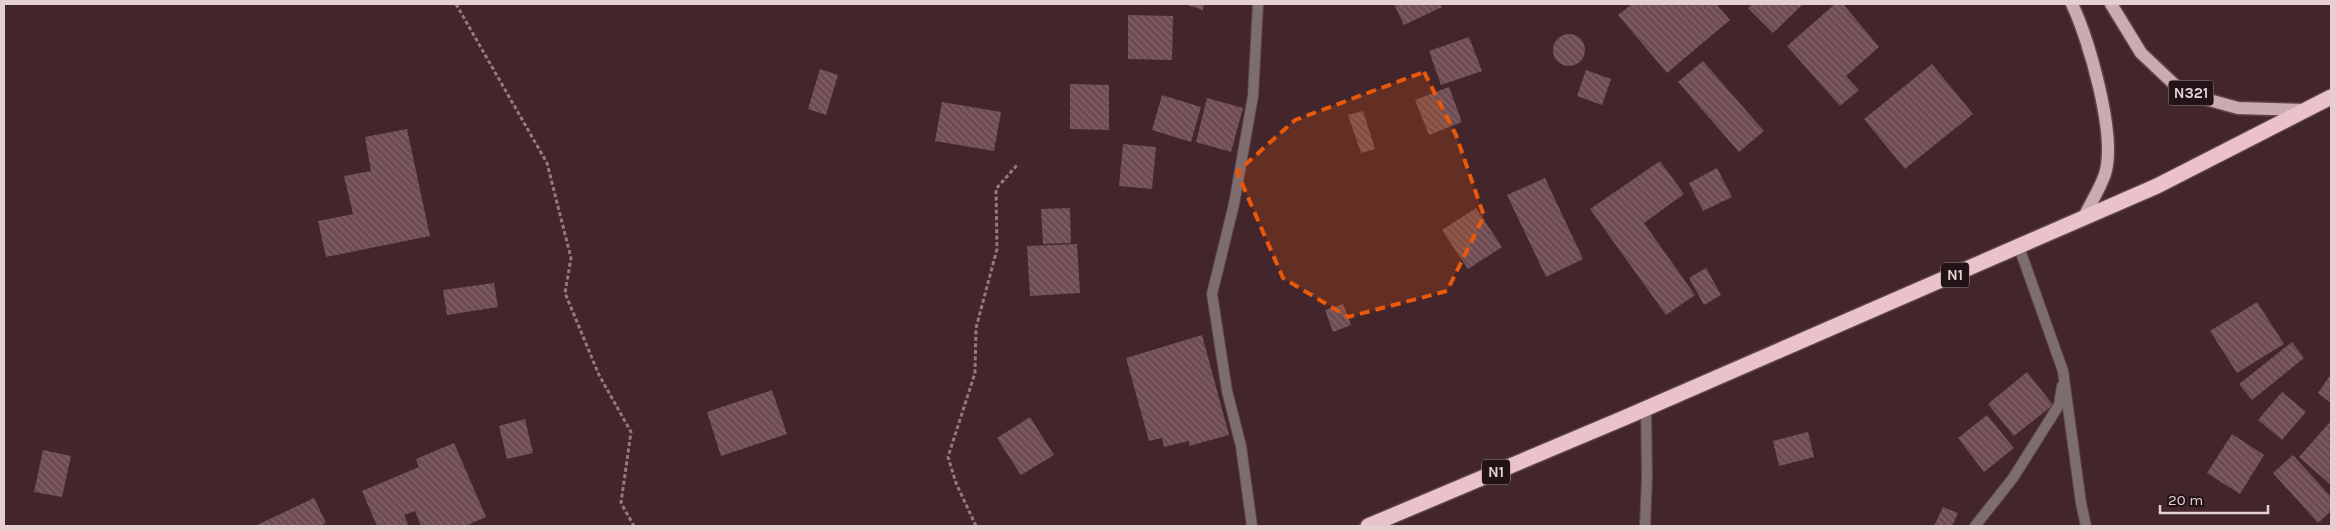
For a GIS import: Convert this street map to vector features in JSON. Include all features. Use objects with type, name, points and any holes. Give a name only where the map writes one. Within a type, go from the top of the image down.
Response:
[{"type":"highway","name":"N1","points":[[1368,526],[1646,409],[2157,186],[2331,98]]},
{"type":"main road","points":[[2072,4],[2097,78],[2108,132],[2105,173],[2083,218]]},
{"type":"main road","name":"N321","points":[[2111,4],[2141,53],[2176,86],[2209,100],[2238,108],[2310,110]]},
{"type":"street","points":[[1252,526],[1241,446],[1227,391],[1212,294],[1234,204],[1254,96],[1258,4]]},
{"type":"street","points":[[2019,247],[2063,371],[2080,503],[2086,526]]},
{"type":"street","points":[[1975,526],[2012,478],[2059,404],[2063,371]]},
{"type":"street","points":[[1644,526],[1647,477],[1646,409]]},
{"type":"path","points":[[456,4],[547,163],[571,258],[565,293],[599,374],[631,432],[621,504],[634,526]]},
{"type":"path","points":[[976,526],[956,482],[948,457],[975,373],[976,328],[996,248],[996,189],[1017,165]]},
{"type":"highlighted area","points":[[1424,72],[1456,135],[1484,216],[1447,291],[1348,317],[1283,278],[1237,172],[1295,120]]},
{"type":"building","points":[[1184,4],[1204,4],[1203,10]]},
{"type":"building","points":[[1394,4],[1440,4],[1442,7],[1404,25]]},
{"type":"building","points":[[1632,4],[1716,4],[1730,20],[1667,73],[1618,15]]},
{"type":"building","points":[[1752,4],[1803,4],[1773,33],[1748,8]]},
{"type":"building","points":[[1835,4],[1843,4],[1879,47],[1846,76],[1859,90],[1840,106],[1787,46]]},
{"type":"building","points":[[1128,15],[1173,16],[1172,60],[1128,59]]},
{"type":"building","points":[[1569,34],[1575,35],[1580,39],[1584,44],[1584,56],[1580,61],[1575,65],[1569,66],[1563,65],[1558,61],[1554,56],[1553,50],[1554,44],[1558,39],[1563,35]]},
{"type":"building","points":[[1469,37],[1482,71],[1441,85],[1429,51]]},
{"type":"building","points":[[1703,61],[1764,131],[1739,152],[1678,82]]},
{"type":"building","points":[[1932,64],[1973,114],[1905,169],[1864,119]]},
{"type":"building","points":[[820,69],[838,75],[826,115],[808,109]]},
{"type":"building","points":[[1586,70],[1611,79],[1602,105],[1577,96]]},
{"type":"building","points":[[1070,84],[1109,85],[1109,130],[1070,129]]},
{"type":"building","points":[[1449,87],[1462,122],[1429,135],[1415,100]]},
{"type":"building","points":[[1162,95],[1201,107],[1191,142],[1152,130]]},
{"type":"building","points":[[1207,98],[1243,108],[1231,152],[1196,142]]},
{"type":"building","points":[[942,102],[1001,112],[994,151],[935,141]]},
{"type":"building","points":[[1363,111],[1375,149],[1361,153],[1348,115]]},
{"type":"building","points":[[407,129],[430,236],[326,257],[318,221],[353,214],[344,176],[371,171],[365,137]]},
{"type":"building","points":[[1123,144],[1156,147],[1152,189],[1119,186]]},
{"type":"building","points":[[1660,161],[1684,194],[1644,223],[1695,295],[1666,315],[1590,209]]},
{"type":"building","points":[[1717,168],[1732,197],[1703,211],[1689,183]]},
{"type":"building","points":[[1545,178],[1583,259],[1546,277],[1507,195]]},
{"type":"building","points":[[1070,208],[1071,243],[1043,244],[1041,209]]},
{"type":"building","points":[[1476,208],[1502,247],[1468,269],[1442,230]]},
{"type":"building","points":[[1077,244],[1080,293],[1030,296],[1027,246]]},
{"type":"building","points":[[1706,268],[1721,295],[1704,305],[1689,278]]},
{"type":"building","points":[[494,283],[498,307],[447,315],[443,290]]},
{"type":"building","points":[[2257,302],[2284,344],[2237,373],[2210,331]]},
{"type":"building","points":[[1343,304],[1351,325],[1333,332],[1325,310]]},
{"type":"building","points":[[1202,335],[1229,435],[1189,446],[1189,441],[1164,447],[1162,438],[1149,441],[1126,358]]},
{"type":"building","points":[[2292,342],[2304,358],[2252,400],[2239,384]]},
{"type":"building","points":[[2027,372],[2053,405],[2014,436],[1988,404]]},
{"type":"building","points":[[2331,374],[2331,403],[2318,393]]},
{"type":"building","points":[[772,390],[787,434],[721,456],[707,412]]},
{"type":"building","points":[[2282,392],[2306,412],[2282,440],[2258,420]]},
{"type":"building","points":[[1987,415],[2014,448],[1984,472],[1958,438]]},
{"type":"building","points":[[1030,417],[1054,455],[1021,475],[997,438]]},
{"type":"building","points":[[525,419],[533,453],[507,459],[499,426]]},
{"type":"building","points":[[2329,423],[2331,425],[2331,485],[2299,457]]},
{"type":"building","points":[[1808,432],[1814,457],[1779,466],[1773,441]]},
{"type":"building","points":[[2232,434],[2264,455],[2240,494],[2207,473]]},
{"type":"building","points":[[454,443],[486,517],[465,526],[421,526],[415,511],[404,515],[409,526],[377,526],[362,491],[419,467],[416,459]]},
{"type":"building","points":[[43,450],[71,456],[62,497],[34,492]]},
{"type":"building","points":[[2293,455],[2331,497],[2331,511],[2318,523],[2273,473]]},
{"type":"building","points":[[314,498],[326,523],[319,526],[255,526]]},
{"type":"building","points":[[1943,507],[1958,513],[1952,526],[1934,526]]}]
